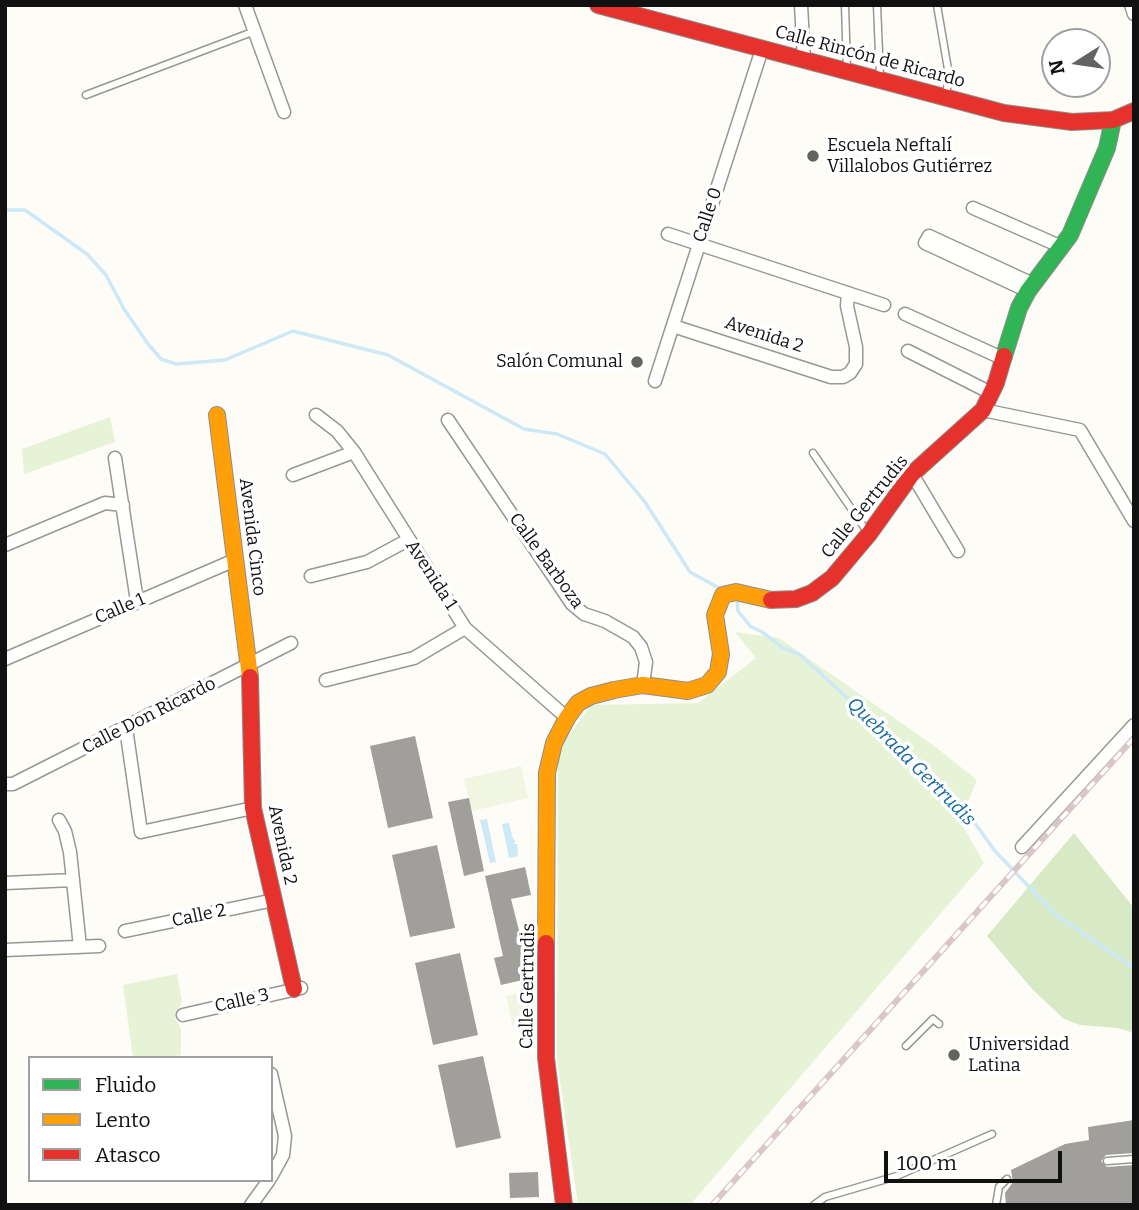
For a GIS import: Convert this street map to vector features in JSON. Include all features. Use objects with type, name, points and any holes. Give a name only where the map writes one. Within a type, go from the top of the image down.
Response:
[{"type":"street","points":[[245,5],[284,112]]},
{"type":"street","name":"Calle Rincón de Ricardo","points":[[598,5],[1004,113],[1054,121],[1113,120],[1134,111]]},
{"type":"street","points":[[802,5],[804,60]]},
{"type":"street","points":[[1131,5],[1134,14]]},
{"type":"street","name":"Calle 0","points":[[655,381],[762,49]]},
{"type":"street","name":"Calle Gertrudis","points":[[564,1205],[546,1058],[547,773],[554,743],[578,703],[591,696],[643,685],[688,691],[707,685],[718,673],[721,654],[716,610],[723,594],[736,592],[765,600],[782,600],[796,599],[812,593],[832,578],[869,534],[912,474],[983,410],[1004,359],[1019,308],[1030,288],[1070,235],[1107,148],[1113,120]]},
{"type":"street","points":[[973,208],[1062,247]]},
{"type":"street","points":[[668,234],[884,305]]},
{"type":"street","points":[[929,236],[1030,288],[925,243],[929,236]]},
{"type":"street","name":"Avenida 2","points":[[673,326],[831,377],[843,377],[856,365],[848,293]]},
{"type":"street","points":[[905,314],[1004,359]]},
{"type":"street","points":[[908,351],[991,393]]},
{"type":"street","points":[[983,410],[1080,430],[1134,521]]},
{"type":"street","name":"Avenida Cinco","points":[[217,415],[250,665]]},
{"type":"street","name":"Avenida 1","points":[[316,415],[337,430],[354,452],[465,628],[567,718]]},
{"type":"street","name":"Calle Barboza","points":[[448,420],[572,604],[584,614],[605,621],[633,636],[646,662],[643,685]]},
{"type":"street","points":[[293,475],[354,452]]},
{"type":"street","points":[[115,458],[137,601]]},
{"type":"street","points":[[912,474],[958,551]]},
{"type":"street","points":[[5,545],[104,503],[123,505]]},
{"type":"street","points":[[311,576],[367,562],[408,540]]},
{"type":"street","name":"Calle 1","points":[[5,659],[235,560]]},
{"type":"street","points":[[326,680],[414,658],[465,628]]},
{"type":"street","name":"Calle Don Ricardo","points":[[5,784],[13,784],[291,643]]},
{"type":"street","name":"Avenida 2","points":[[250,665],[253,808],[298,988]]},
{"type":"street","points":[[1022,847],[1134,725]]},
{"type":"street","points":[[126,728],[141,832],[253,808]]},
{"type":"street","points":[[59,820],[65,831],[80,947]]},
{"type":"street","points":[[5,883],[73,880]]},
{"type":"street","name":"Calle 2","points":[[125,931],[274,900]]},
{"type":"street","points":[[5,950],[99,946]]},
{"type":"street","name":"Calle 3","points":[[183,1014],[298,988]]},
{"type":"street","points":[[273,1083],[285,1136],[284,1154],[273,1173]]},
{"type":"street","points":[[251,1205],[267,1182]]},
{"type":"lane","points":[[845,5],[847,71]]},
{"type":"lane","points":[[877,5],[880,79]]},
{"type":"lane","points":[[937,5],[949,75],[946,97]]},
{"type":"lane","points":[[86,94],[255,31]]},
{"type":"lane","points":[[813,453],[869,534]]},
{"type":"lane","points":[[906,1046],[933,1019],[939,1024]]},
{"type":"lane","points":[[814,1205],[825,1197],[897,1177],[992,1134]]},
{"type":"lane","points":[[1107,1161],[1134,1159]]},
{"type":"lane","points":[[996,1205],[999,1188],[1007,1179]]},
{"type":"green space","points":[[110,417],[115,442],[24,474],[22,449]]},
{"type":"green space","points":[[735,632],[779,638],[933,745],[977,780],[960,821],[984,863],[690,1205],[578,1205],[557,1060],[558,750],[591,705],[698,703],[756,658]]},
{"type":"green space","points":[[521,766],[528,798],[472,811],[464,779]]},
{"type":"green space","points":[[1074,833],[1134,908],[1134,1033],[1118,1028],[1080,1025],[1064,1019],[1033,990],[987,936]]},
{"type":"green space","points":[[177,974],[182,1001],[175,1018],[181,1029],[181,1055],[133,1056],[123,985]]},
{"type":"green space","points":[[521,993],[527,1020],[512,1024],[506,996]]},
{"type":"water","points":[[487,819],[496,862],[490,863],[480,820]]},
{"type":"water","points":[[509,823],[516,841],[513,844],[517,844],[518,856],[509,858],[502,824]]},
{"type":"building","points":[[415,736],[433,818],[388,828],[370,746]]},
{"type":"building","points":[[469,798],[484,871],[464,876],[448,802]]},
{"type":"building","points":[[437,845],[455,928],[410,937],[392,855]]},
{"type":"building","points":[[525,867],[531,895],[511,899],[531,978],[501,985],[494,958],[503,956],[485,876]]},
{"type":"building","points":[[460,953],[478,1035],[433,1045],[415,963]]},
{"type":"building","points":[[483,1056],[501,1138],[456,1148],[438,1065]]},
{"type":"building","points":[[1134,1120],[1134,1153],[1106,1155],[1101,1161],[1107,1167],[1134,1165],[1134,1205],[1006,1205],[1005,1193],[1013,1182],[1011,1170],[1065,1144],[1089,1140],[1088,1127]]},
{"type":"building","points":[[538,1172],[539,1197],[510,1198],[509,1173]]},
{"type":"waterway","name":"Quebrada Gertrudis","points":[[5,210],[25,210],[87,254],[106,275],[124,309],[161,359],[176,364],[225,360],[293,331],[388,355],[524,429],[557,434],[605,454],[645,502],[690,572],[721,589]]},
{"type":"waterway","name":"Quebrada Gertrudis","points":[[737,597],[738,611],[750,626],[783,648],[799,654],[908,753],[941,793],[967,812],[995,851],[1056,915],[1134,968]]},
{"type":"railway","points":[[712,1205],[1134,738]]},
{"type":"traffic: fast","points":[[1004,356],[1019,308],[1028,291],[1070,235],[1107,148],[1113,120]]},
{"type":"traffic: slow","points":[[217,415],[250,677]]},
{"type":"traffic: slow","points":[[546,943],[547,773],[554,743],[567,718],[578,703],[591,696],[614,690],[643,685],[688,691],[707,685],[718,672],[721,654],[715,615],[723,595],[736,592],[771,600]]},
{"type":"traffic: jam","points":[[598,5],[1004,113],[1072,122],[1113,120],[1134,111]]},
{"type":"traffic: jam","points":[[771,600],[796,599],[812,593],[832,578],[869,534],[912,474],[983,410],[996,383],[1004,356]]},
{"type":"traffic: jam","points":[[250,677],[253,808],[294,989]]},
{"type":"traffic: jam","points":[[546,943],[546,1058],[564,1205]]},
{"type":"place","name":"Escuela Neftalí Villalobos Gutiérrez","points":[[813,156]]},
{"type":"place","name":"Salón Comunal","points":[[637,362]]},
{"type":"place","name":"Universidad Latina","points":[[954,1055]]}]
